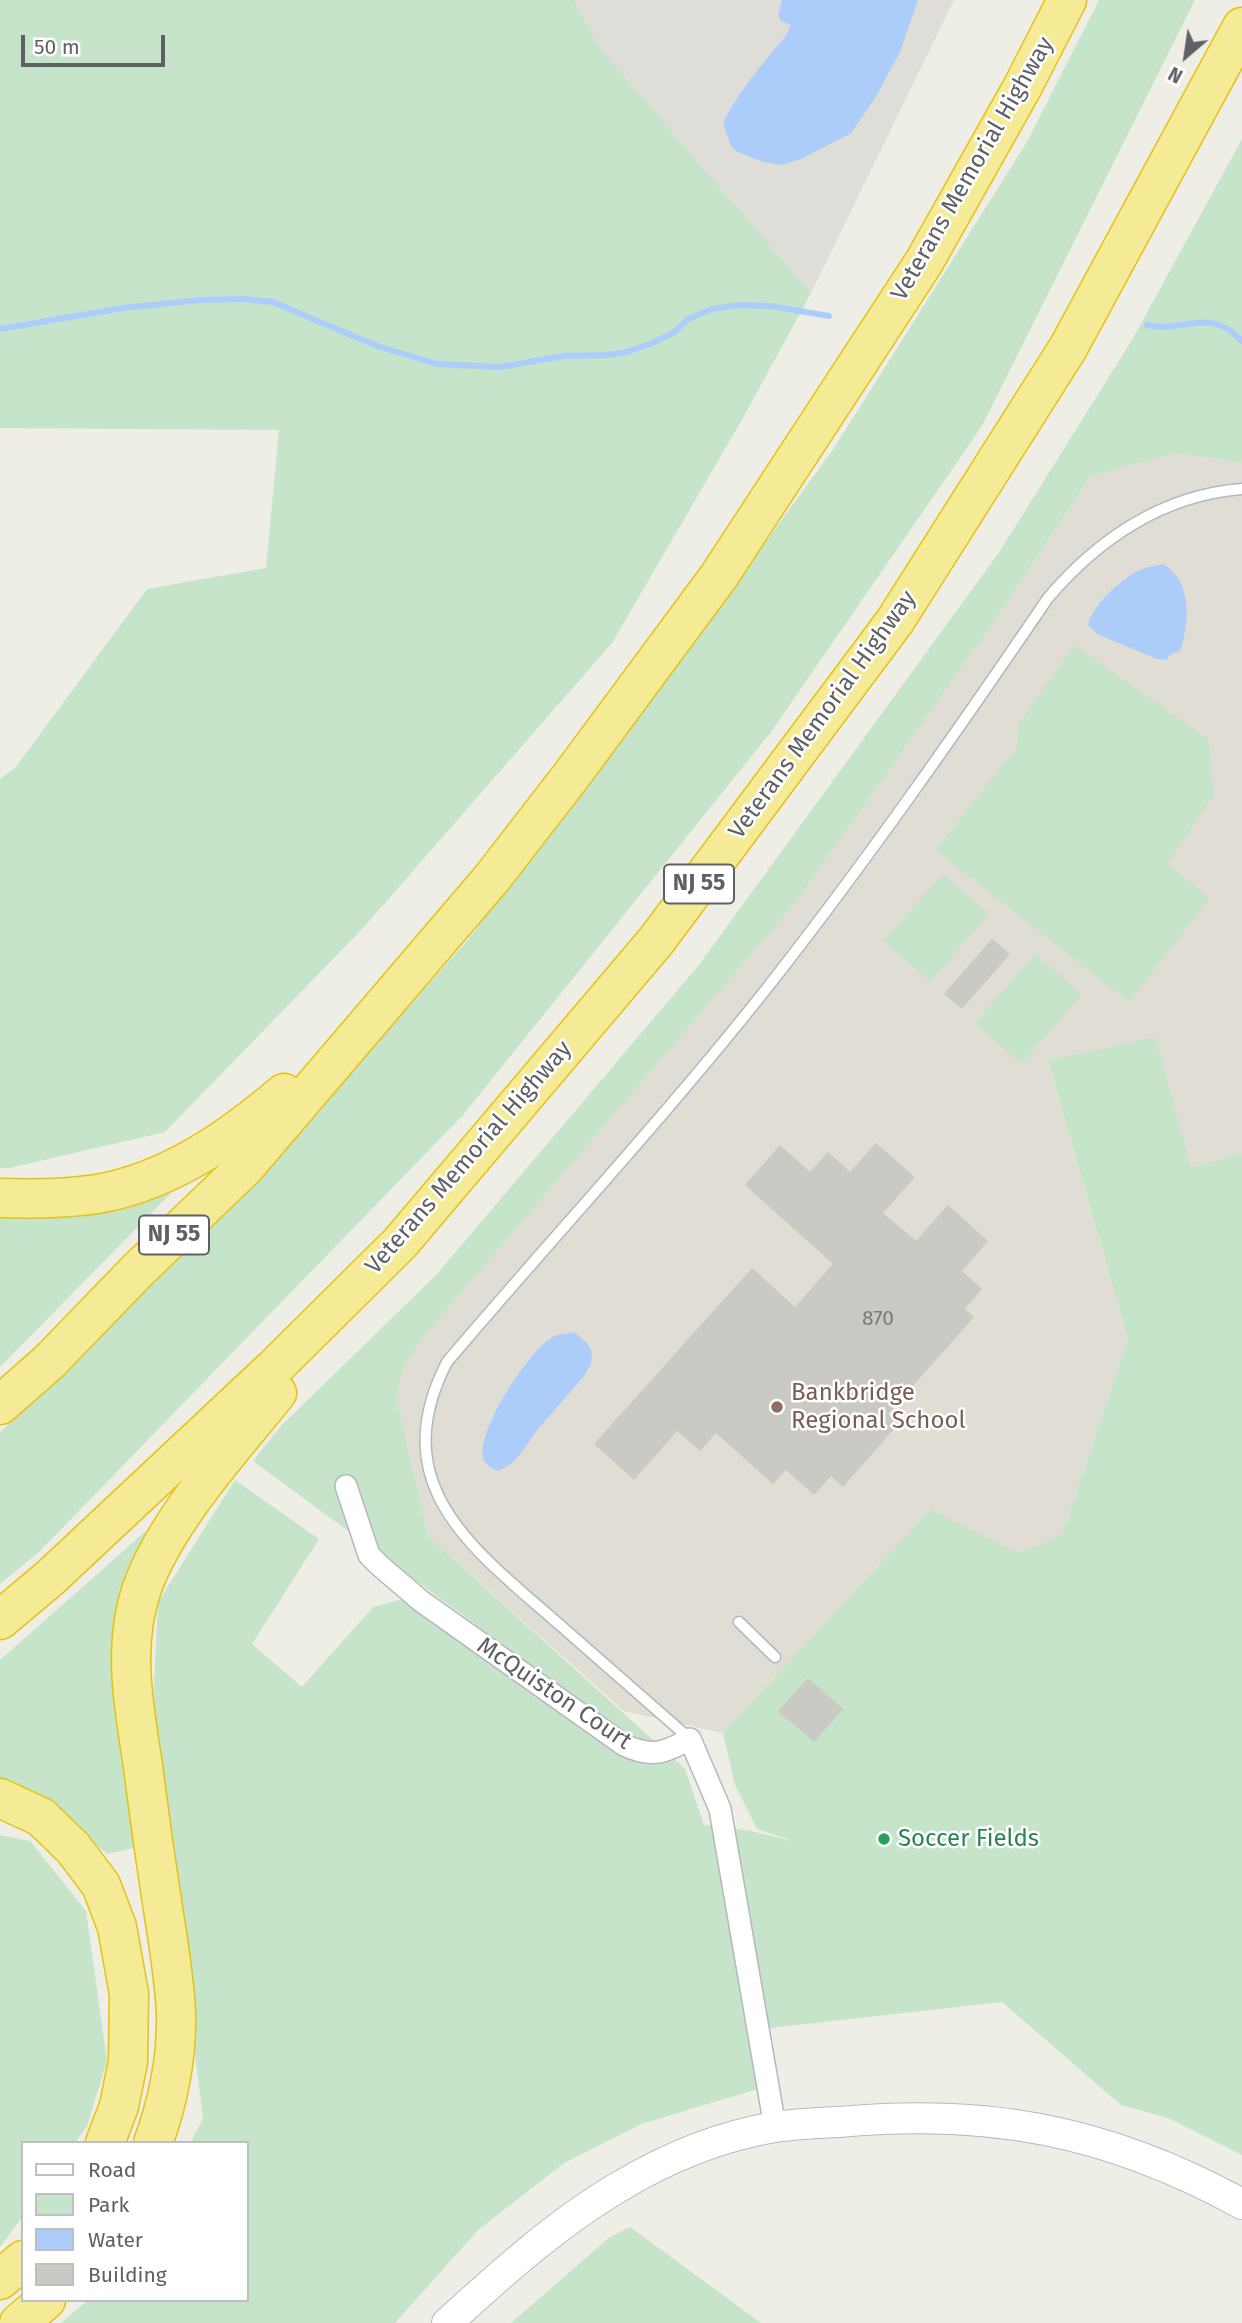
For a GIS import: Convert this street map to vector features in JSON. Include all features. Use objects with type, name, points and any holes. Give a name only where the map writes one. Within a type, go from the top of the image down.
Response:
[{"type":"highway","name":"Veterans Memorial Highway","points":[[0,1405],[49,1362],[137,1271],[246,1166],[492,878],[719,576],[924,262],[1023,86],[1067,0]]},
{"type":"highway","name":"Veterans Memorial Highway","points":[[0,1620],[51,1577],[320,1323],[400,1243],[656,941],[895,621],[1074,337],[1242,27]]},
{"type":"highway","points":[[0,1198],[58,1198],[98,1194],[162,1173],[208,1151],[245,1126],[315,1065],[340,1056]]},
{"type":"highway","points":[[154,2141],[169,2083],[176,2015],[132,1678],[132,1632],[136,1610],[151,1567],[173,1527],[313,1349],[320,1323]]},
{"type":"highway","points":[[0,1798],[41,1817],[74,1849],[101,1885],[117,1927],[129,1994],[129,2051],[122,2096],[106,2141]]},
{"type":"highway","points":[[0,2280],[21,2262]]},
{"type":"highway","points":[[19,2323],[45,2302]]},
{"type":"street","name":"McQuiston Court","points":[[346,1486],[369,1555],[421,1601],[624,1745],[640,1753],[656,1752],[670,1749],[690,1739]]},
{"type":"street","points":[[690,1739],[720,1809],[775,2127]]},
{"type":"street","points":[[447,2323],[514,2263],[617,2188],[698,2149],[775,2127],[884,2117],[937,2116],[991,2120],[1077,2136],[1128,2152],[1192,2178],[1242,2204]]},
{"type":"lane","points":[[690,1739],[489,1563],[454,1523],[434,1487],[425,1453],[425,1431],[435,1386],[447,1362],[626,1157],[768,987],[904,806],[1048,598],[1068,574],[1101,545],[1156,512],[1210,494],[1242,489]]},
{"type":"lane","points":[[739,1622],[775,1657]]},
{"type":"shaded area","points":[[574,0],[954,0],[811,293],[600,48]]},
{"type":"shaded area","points":[[1177,453],[1242,463],[1242,1153],[1191,1169],[1048,1062],[1128,1339],[1062,1536],[1020,1553],[931,1509],[723,1733],[624,1711],[428,1536],[396,1397],[405,1363],[424,1336],[795,903],[981,640],[1091,476]]},
{"type":"green space","points":[[0,0],[574,0],[600,48],[811,293],[743,418],[612,643],[364,927],[165,1132],[9,1168],[0,1168],[0,779],[15,768],[147,589],[266,568],[279,430],[0,428]]},
{"type":"green space","points":[[1099,0],[1195,0],[982,426],[771,732],[463,1115],[40,1551],[0,1584],[0,1432],[223,1216],[467,941],[642,712],[834,448],[1027,142]]},
{"type":"green space","points":[[1242,139],[1242,463],[1177,453],[1091,476],[981,640],[795,903],[424,1336],[405,1363],[396,1397],[428,1536],[685,1769],[704,1825],[751,1831],[796,1842],[757,1829],[735,1785],[723,1733],[931,1509],[1020,1553],[1062,1535],[1128,1339],[1048,1061],[1155,1037],[1191,1168],[1242,1153],[1242,2155],[1168,2118],[1121,2105],[1002,2002],[761,2029],[771,2085],[641,2124],[564,2163],[478,2230],[395,2323],[61,2323],[86,2302],[248,2302],[248,2141],[191,2141],[203,2119],[153,1707],[158,1602],[235,1480],[319,1539],[252,1644],[302,1687],[373,1607],[403,1599],[566,1691],[253,1461],[280,1427],[437,1274],[698,966],[998,554],[1132,340]]},
{"type":"green space","points":[[1074,645],[1208,739],[1214,794],[1167,864],[1210,898],[1129,1002],[936,850],[1017,747],[1019,724]]},
{"type":"green space","points":[[943,874],[989,914],[930,981],[884,941]]},
{"type":"green space","points":[[1036,954],[1082,995],[1021,1064],[975,1023]]},
{"type":"green space","points":[[171,1193],[0,1367],[0,1216]]},
{"type":"green space","points":[[164,1515],[116,1621],[143,1846],[107,1854],[32,1790],[0,1789],[0,1660]]},
{"type":"green space","points":[[0,1835],[30,1841],[86,1911],[107,2061],[87,2126],[76,2141],[21,2141],[21,2219],[0,2247]]},
{"type":"green space","points":[[630,2227],[761,2323],[511,2323],[610,2237]]},
{"type":"water","points":[[782,0],[918,0],[900,52],[875,98],[851,133],[801,159],[782,165],[760,161],[738,152],[731,146],[723,123],[732,106],[791,25],[781,21],[778,16]]},
{"type":"water","points":[[1163,564],[1179,580],[1184,591],[1187,615],[1180,651],[1171,654],[1166,660],[1157,659],[1097,634],[1088,625],[1101,602],[1122,582],[1139,570]]},
{"type":"water","points":[[574,1332],[587,1343],[592,1352],[591,1364],[584,1376],[512,1463],[499,1471],[490,1467],[483,1458],[483,1445],[496,1411],[507,1392],[531,1357],[543,1345],[555,1336]]},
{"type":"building","points":[[992,939],[1010,954],[962,1009],[944,994]]},
{"type":"building","points":[[876,1143],[915,1177],[883,1213],[916,1241],[948,1205],[988,1241],[962,1271],[982,1289],[965,1309],[974,1317],[888,1414],[899,1423],[843,1487],[831,1476],[814,1495],[786,1470],[773,1484],[716,1433],[700,1451],[677,1431],[634,1480],[594,1444],[752,1268],[795,1307],[833,1264],[745,1185],[780,1145],[810,1172],[828,1152],[850,1172]]},
{"type":"building","points":[[808,1678],[843,1709],[814,1742],[778,1711]]},
{"type":"waterway","points":[[0,329],[123,308],[201,300],[244,299],[273,302],[377,346],[437,364],[500,367],[564,356],[627,352],[673,333],[688,319],[712,309],[740,305],[770,306],[829,316]]},
{"type":"waterway","points":[[1147,325],[1161,327],[1207,322],[1229,330],[1242,341]]},
{"type":"place","name":"Bankbridge Regional School","points":[[777,1407]]},
{"type":"place","name":"Soccer Fields","points":[[884,1839]]}]
